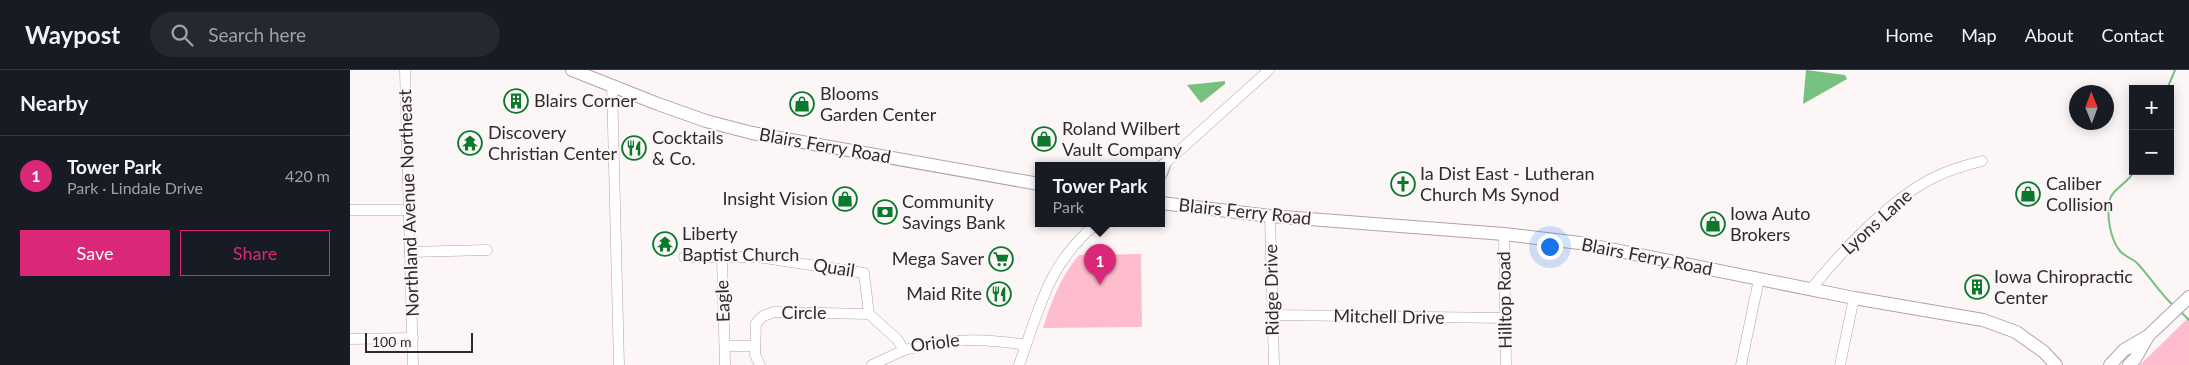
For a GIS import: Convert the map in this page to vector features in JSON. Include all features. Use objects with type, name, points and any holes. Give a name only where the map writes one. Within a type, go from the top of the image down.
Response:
[{"type":"main road","name":"Blairs Ferry Road","points":[[572,70],[706,121],[752,133],[1035,183]]},
{"type":"main road","name":"Blairs Ferry Road","points":[[1165,201],[1270,216],[1504,234],[1580,243],[1854,298],[1983,320],[2016,332],[2044,352],[2056,365]]},
{"type":"main road","points":[[2110,365],[2124,350],[2148,336],[2189,298]]},
{"type":"main road","points":[[2129,365],[2135,359],[2148,336]]},
{"type":"street","name":"Northland Avenue Northeast","points":[[405,70],[413,365]]},
{"type":"street","points":[[1165,165],[1269,70]]},
{"type":"street","points":[[615,86],[619,365]]},
{"type":"street","name":"Lyons Lane","points":[[1811,289],[1834,261],[1905,194],[1935,176],[1982,161]]},
{"type":"street","points":[[350,210],[409,210]]},
{"type":"street","name":"Ridge Drive","points":[[1270,216],[1274,365]]},
{"type":"street","points":[[1019,365],[1051,277],[1071,248],[1092,227]]},
{"type":"street","name":"Hilltop Road","points":[[1504,234],[1506,365]]},
{"type":"street","points":[[410,252],[488,250]]},
{"type":"street","name":"Quail","points":[[684,257],[778,259],[864,273],[869,314]]},
{"type":"street","name":"Eagle","points":[[722,257],[725,365]]},
{"type":"street","points":[[1741,365],[1759,279]]},
{"type":"street","points":[[1840,365],[1854,298]]},
{"type":"street","name":"Circle","points":[[760,365],[755,355],[755,346],[756,322],[762,316],[774,312],[869,314]]},
{"type":"street","name":"Oriole","points":[[869,314],[897,339],[904,350],[938,342],[971,339],[995,340],[1026,345]]},
{"type":"street","name":"Mitchell Drive","points":[[1273,315],[1505,318]]},
{"type":"street","points":[[350,339],[413,338]]},
{"type":"street","points":[[725,346],[755,346]]},
{"type":"street","points":[[872,365],[904,350]]},
{"type":"shaded area","points":[[1806,70],[1845,75],[1847,79],[1803,104]]},
{"type":"shaded area","points":[[1225,81],[1225,84],[1201,103],[1187,85]]},
{"type":"shaded area","points":[[1141,254],[1142,327],[1043,328],[1057,290],[1079,255]]},
{"type":"shaded area","points":[[2189,317],[2189,365],[2140,365]]},
{"type":"waterway","points":[[2169,85],[2175,70]]},
{"type":"waterway","points":[[2132,175],[2114,192],[2110,199],[2108,212],[2111,233],[2120,251],[2136,262],[2174,306]]},
{"type":"waterway","points":[[2181,312],[2189,320]]},
{"type":"place","name":"Blairs Corner","points":[[516,101]]},
{"type":"place","name":"Blooms Garden Center","points":[[802,104]]},
{"type":"place","name":"Roland Wilbert Vault Company","points":[[1044,139]]},
{"type":"place","name":"Discovery Christian Center","points":[[470,143]]},
{"type":"place","name":"Cocktails & Co.","points":[[634,148]]},
{"type":"place","name":"Ia Dist East - Lutheran Church Ms Synod","points":[[1403,184]]},
{"type":"place","name":"Caliber Collision","points":[[2028,194]]},
{"type":"place","name":"Insight Vision","points":[[845,199]]},
{"type":"place","name":"Community Savings Bank","points":[[885,212]]},
{"type":"place","name":"Iowa Auto Brokers","points":[[1713,224]]},
{"type":"place","name":"Liberty Baptist Church","points":[[665,244]]},
{"type":"place","name":"Mega Saver","points":[[1001,259]]},
{"type":"place","name":"Tower Park","points":[[1100,285]]},
{"type":"place","name":"Iowa Chiropractic Center","points":[[1977,287]]},
{"type":"place","name":"Maid Rite","points":[[999,294]]}]
